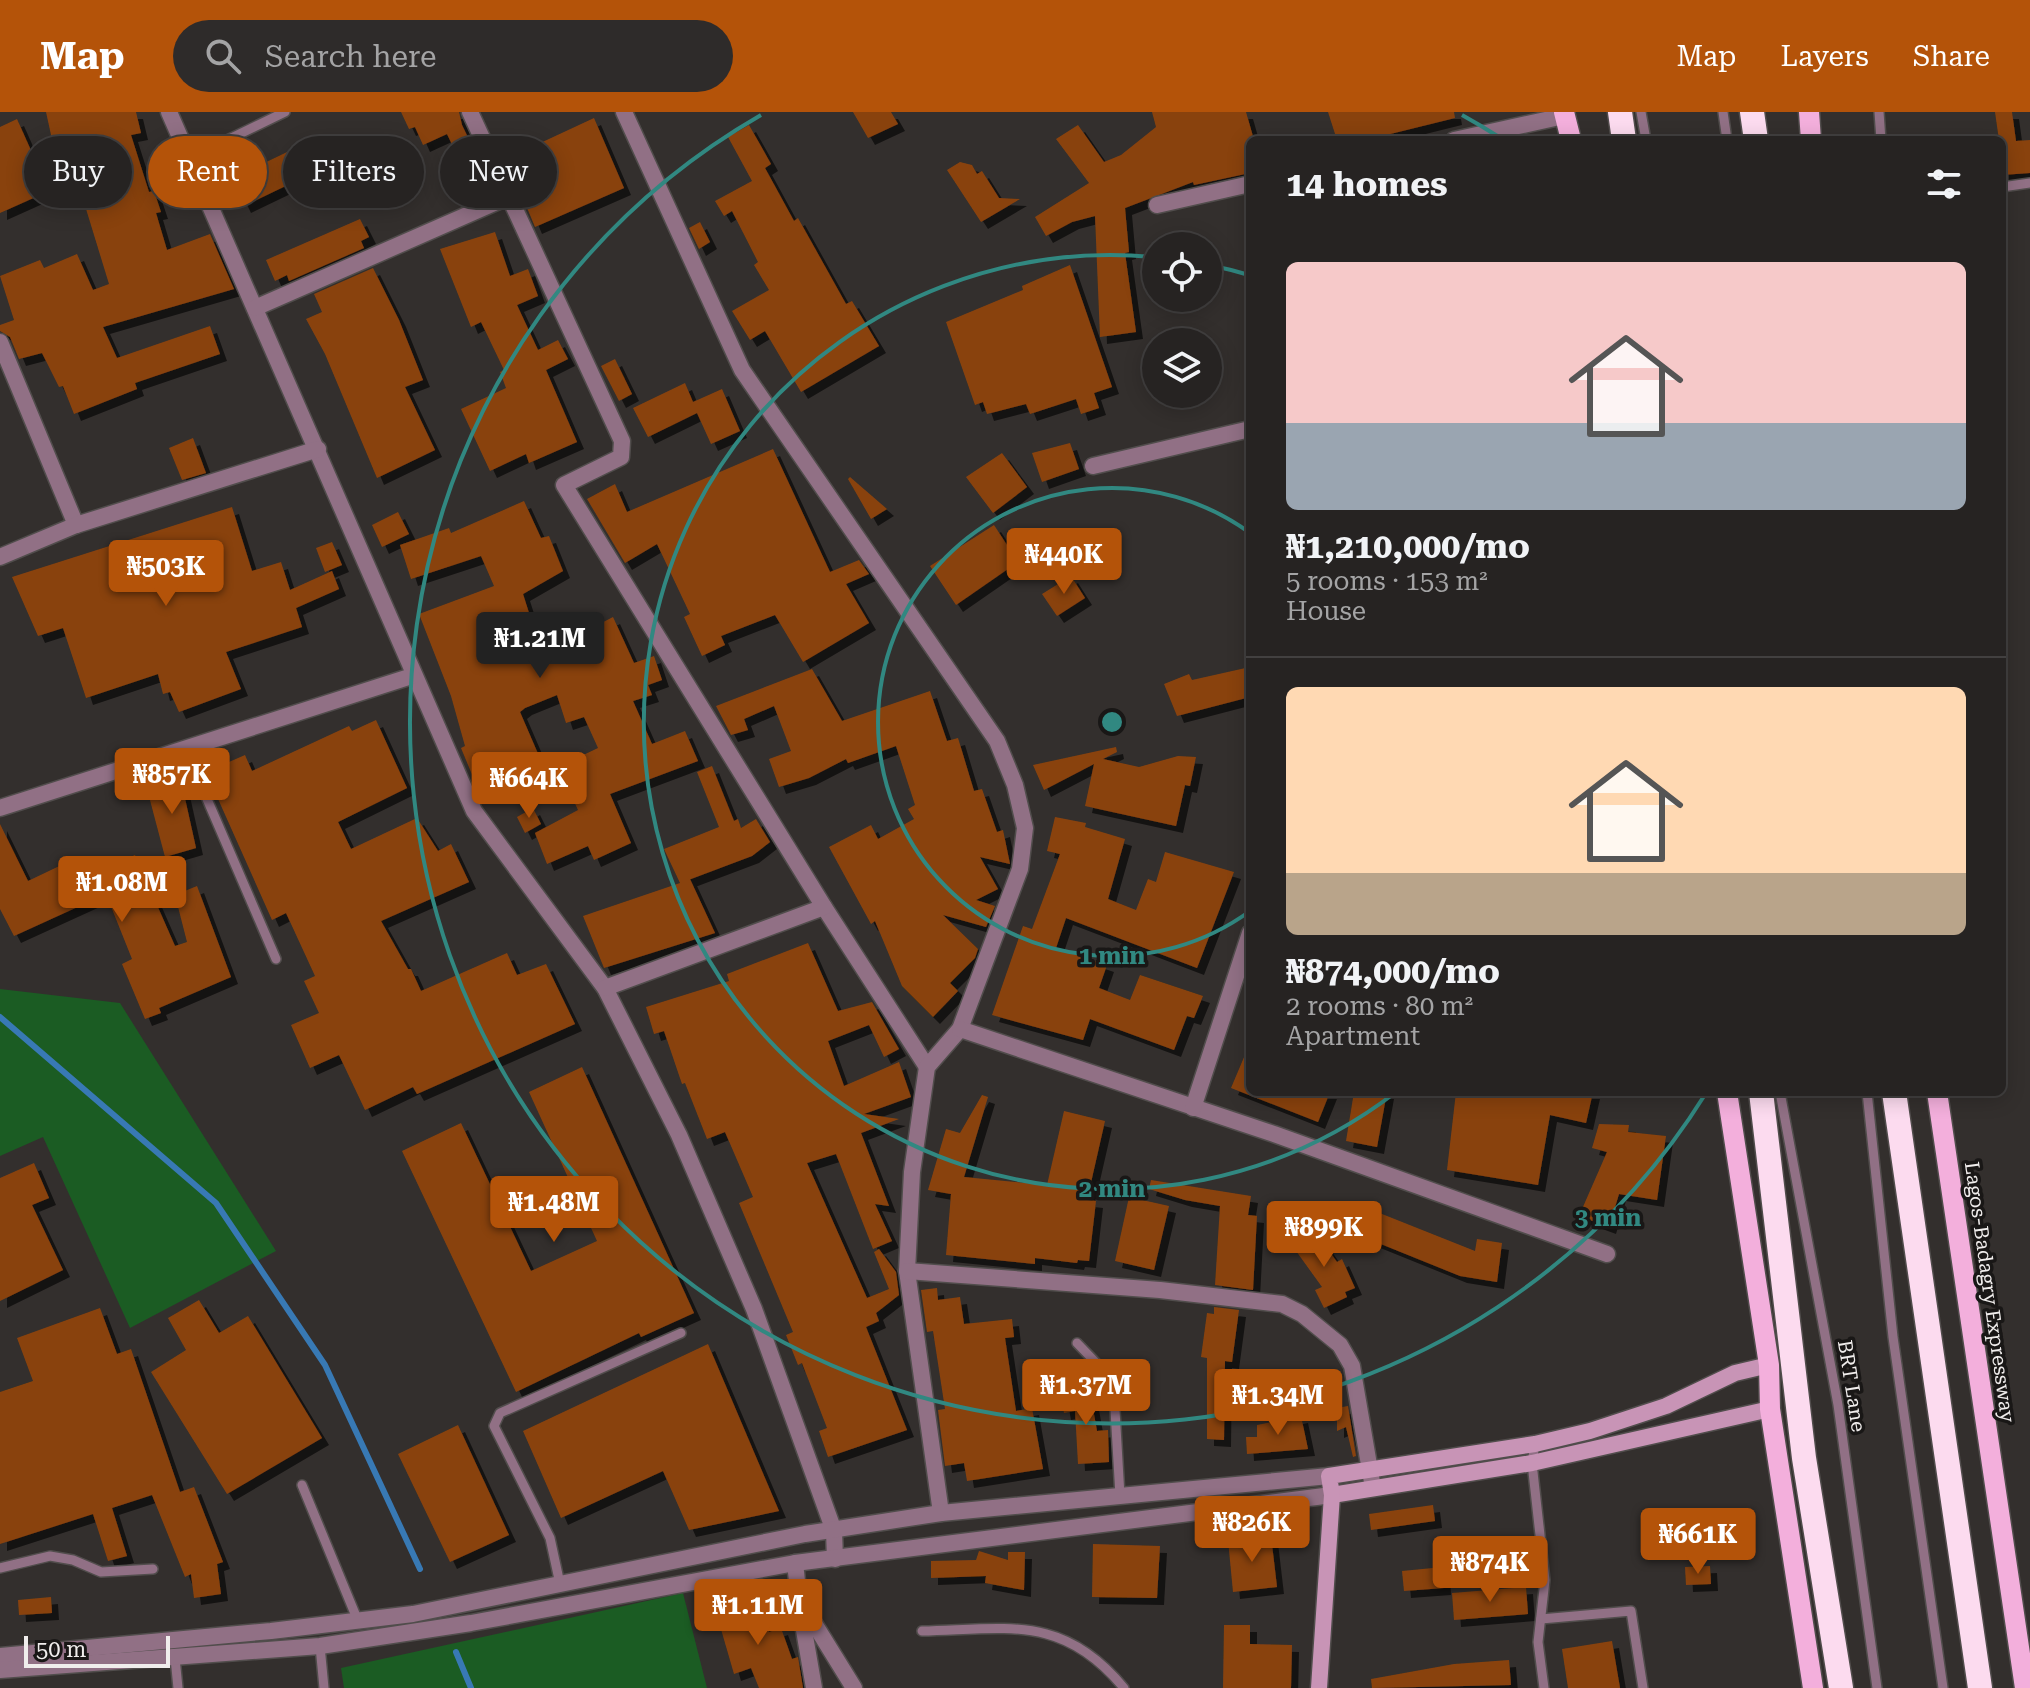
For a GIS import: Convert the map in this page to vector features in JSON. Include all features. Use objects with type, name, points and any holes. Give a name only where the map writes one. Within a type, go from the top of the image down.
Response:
[{"type":"highway","points":[[1620,112],[1623,136]]},
{"type":"highway","points":[[1752,112],[1755,136]]},
{"type":"highway","points":[[1761,1096],[1804,1458],[1841,1688]]},
{"type":"highway","points":[[1895,1096],[1980,1688]]},
{"type":"main road","points":[[1809,112],[1811,136]]},
{"type":"main road","points":[[1564,114],[1570,136]]},
{"type":"main road","points":[[1728,1096],[1769,1365],[1770,1409],[1813,1688]]},
{"type":"main road","name":"Lagos-Badagry Expressway","points":[[1938,1096],[2025,1688]]},
{"type":"main road","points":[[1319,1688],[1332,1495],[1329,1476],[1535,1444],[1590,1431],[1666,1406],[1735,1373],[1769,1365]]},
{"type":"main road","points":[[1332,1495],[1532,1463],[1770,1409]]},
{"type":"street","points":[[169,112],[180,136]]},
{"type":"street","points":[[470,112],[481,136]]},
{"type":"street","points":[[624,112],[742,370],[997,741],[1015,785],[1025,828],[1020,869],[960,1029],[927,1067],[912,1172],[907,1271],[941,1513]]},
{"type":"street","points":[[1471,136],[1564,114]]},
{"type":"street","points":[[1157,205],[1246,185]]},
{"type":"street","points":[[212,208],[318,449],[412,676],[474,811],[605,988],[679,1135],[754,1309],[834,1531],[835,1559]]},
{"type":"street","points":[[255,308],[483,208]]},
{"type":"street","points":[[513,208],[622,441],[621,457],[564,485],[824,907],[927,1067]]},
{"type":"street","points":[[0,342],[76,525]]},
{"type":"street","points":[[1093,466],[1246,430]]},
{"type":"street","points":[[0,557],[76,525],[318,449]]},
{"type":"street","points":[[0,808],[412,676]]},
{"type":"street","points":[[605,988],[824,907]]},
{"type":"street","points":[[1193,1108],[1246,945]]},
{"type":"street","points":[[960,1029],[1607,1254]]},
{"type":"street","points":[[907,1271],[1160,1290],[1282,1304],[1302,1314],[1340,1345],[1352,1366],[1373,1488]]},
{"type":"street","points":[[0,1656],[413,1614],[834,1531],[941,1513],[1329,1476]]},
{"type":"street","points":[[1183,1490],[1187,1513]]},
{"type":"street","points":[[0,1670],[320,1646],[471,1623],[795,1563],[1332,1495]]},
{"type":"street","points":[[968,1510],[968,1541]]},
{"type":"street","points":[[795,1563],[814,1688]]},
{"type":"street","points":[[799,1599],[854,1688]]},
{"type":"lane","points":[[235,136],[285,112]]},
{"type":"lane","points":[[1641,112],[1645,136]]},
{"type":"lane","points":[[1723,112],[1726,136]]},
{"type":"lane","points":[[1879,112],[1881,136]]},
{"type":"lane","points":[[2006,186],[2030,183]]},
{"type":"lane","points":[[185,748],[276,959]]},
{"type":"lane","name":"BRT Lane","points":[[1781,1096],[1838,1405],[1877,1688]]},
{"type":"lane","points":[[1867,1096],[1893,1337],[1943,1688]]},
{"type":"lane","points":[[560,1584],[550,1538],[494,1426],[500,1413],[681,1333]]},
{"type":"lane","points":[[1077,1343],[1102,1369],[1115,1410],[1120,1496]]},
{"type":"lane","points":[[1535,1444],[1532,1463],[1545,1580],[1538,1642],[1544,1688]]},
{"type":"lane","points":[[302,1485],[358,1621]]},
{"type":"lane","points":[[0,1568],[50,1556],[73,1560],[101,1572],[153,1569]]},
{"type":"lane","points":[[1541,1619],[1631,1611],[1643,1688]]},
{"type":"lane","points":[[922,1631],[1053,1633],[1090,1652],[1124,1688]]},
{"type":"lane","points":[[320,1646],[324,1688]]},
{"type":"lane","points":[[175,1658],[178,1688]]},
{"type":"green space","points":[[0,989],[120,1003],[276,1251],[130,1328],[43,1137],[0,1156]]},
{"type":"green space","points":[[683,1593],[707,1688],[344,1688],[341,1668]]},
{"type":"building","points":[[46,112],[136,112],[141,133],[131,136],[51,136]]},
{"type":"building","points":[[401,112],[459,112],[467,136],[447,134],[424,145],[424,136],[419,136],[415,127],[409,129]]},
{"type":"building","points":[[853,112],[891,112],[898,124],[868,138]]},
{"type":"building","points":[[1152,112],[1246,112],[1253,136],[1246,136],[1246,174],[1194,185],[1193,182],[1125,208],[1129,252],[1125,253],[1136,332],[1100,337],[1095,216],[1072,222],[1046,236],[1035,217],[1089,183],[1056,139],[1078,125],[1104,162],[1121,155],[1156,127]]},
{"type":"building","points":[[1328,112],[1454,112],[1455,118],[1382,136],[1336,136]]},
{"type":"building","points":[[1995,112],[2012,112],[2016,141],[2030,140],[2030,173],[2006,175],[2006,136],[1998,136]]},
{"type":"building","points":[[594,118],[624,188],[535,227],[527,208],[557,208],[555,136]]},
{"type":"building","points":[[17,119],[25,136],[24,202],[0,213],[0,127]]},
{"type":"building","points":[[749,125],[771,164],[765,168],[794,221],[798,218],[846,304],[852,301],[879,346],[801,392],[765,331],[750,340],[732,311],[769,290],[754,265],[758,262],[732,211],[724,216],[715,201],[752,181],[728,137]]},
{"type":"building","points":[[132,138],[148,189],[148,208],[160,208],[161,212],[156,213],[167,250],[210,234],[234,289],[103,327],[117,358],[210,326],[220,354],[135,383],[137,389],[74,414],[63,386],[59,387],[42,353],[19,359],[10,337],[0,331],[0,325],[14,320],[0,276],[40,260],[44,268],[77,254],[93,290],[109,284],[86,208],[132,208]]},
{"type":"building","points":[[283,154],[283,187],[267,195],[267,162]]},
{"type":"building","points":[[960,162],[972,165],[977,174],[982,171],[999,198],[1020,199],[981,222],[947,170]]},
{"type":"building","points":[[360,219],[369,237],[361,241],[364,248],[289,281],[287,275],[275,281],[266,260]]},
{"type":"building","points":[[700,222],[710,242],[699,249],[689,228]]},
{"type":"building","points":[[495,232],[510,276],[528,269],[538,296],[517,305],[538,350],[558,340],[568,359],[546,370],[577,442],[529,463],[526,454],[490,471],[461,409],[506,388],[500,372],[504,370],[481,322],[471,327],[440,249]]},
{"type":"building","points":[[1070,265],[1112,387],[1094,393],[1099,408],[1081,414],[1076,399],[1030,414],[1026,404],[987,414],[983,402],[975,405],[946,322],[1023,290],[1022,286]]},
{"type":"building","points":[[373,268],[399,320],[423,380],[405,387],[435,450],[377,478],[325,354],[306,319],[322,312],[314,294]]},
{"type":"building","points":[[615,359],[632,394],[619,401],[601,366]]},
{"type":"building","points":[[685,383],[693,402],[722,389],[740,431],[711,444],[697,413],[648,437],[633,408]]},
{"type":"building","points":[[193,438],[206,473],[182,480],[169,448]]},
{"type":"building","points":[[1070,443],[1079,469],[1042,482],[1032,453]]},
{"type":"building","points":[[773,449],[830,572],[859,560],[869,574],[846,584],[869,623],[803,662],[775,615],[721,636],[725,645],[702,656],[684,617],[690,614],[657,544],[625,563],[587,499],[615,484],[627,512]]},
{"type":"building","points":[[1002,453],[1027,487],[993,513],[966,477]]},
{"type":"building","points":[[850,477],[887,509],[871,519],[848,479]]},
{"type":"building","points":[[524,501],[541,538],[549,536],[563,571],[523,594],[542,654],[613,617],[634,663],[654,656],[662,680],[648,685],[652,695],[633,701],[652,744],[685,731],[698,761],[610,794],[631,843],[594,860],[588,846],[547,864],[535,833],[578,810],[558,767],[598,748],[584,717],[566,723],[557,695],[525,708],[520,712],[542,763],[478,789],[461,748],[465,746],[451,696],[419,614],[494,586],[481,556],[411,579],[400,545],[449,528],[451,533]]},
{"type":"building","points":[[232,507],[252,571],[281,562],[290,590],[332,571],[339,589],[296,608],[302,627],[226,652],[241,689],[179,712],[170,692],[163,694],[158,674],[86,698],[63,628],[38,636],[12,577]]},
{"type":"building","points":[[398,512],[409,534],[382,547],[372,525]]},
{"type":"building","points":[[994,525],[1018,562],[956,605],[930,566]]},
{"type":"building","points":[[332,542],[342,565],[325,572],[316,548]]},
{"type":"building","points":[[1071,576],[1085,598],[1057,616],[1042,594]]},
{"type":"building","points":[[1246,668],[1246,698],[1177,716],[1164,684],[1189,674],[1192,680]]},
{"type":"building","points":[[812,669],[842,721],[930,691],[947,741],[958,738],[974,791],[982,789],[997,832],[1003,830],[1010,864],[980,857],[998,889],[976,900],[995,906],[986,927],[943,915],[978,949],[975,958],[950,983],[958,991],[933,1017],[902,986],[875,921],[871,924],[829,847],[871,825],[878,839],[914,819],[908,809],[915,805],[896,746],[848,763],[846,759],[809,778],[779,787],[769,759],[791,751],[774,706],[744,719],[748,730],[731,735],[716,706]]},
{"type":"building","points":[[376,720],[407,788],[338,822],[351,849],[417,818],[438,851],[451,844],[469,882],[381,921],[421,991],[507,953],[517,975],[546,964],[575,1024],[417,1094],[413,1087],[365,1110],[339,1055],[310,1068],[291,1025],[319,1013],[304,981],[315,976],[286,913],[272,920],[206,772],[245,755],[252,771],[349,726],[352,731]]},
{"type":"building","points":[[1116,747],[1117,752],[1103,759],[1139,767],[1178,756],[1196,757],[1190,786],[1185,785],[1176,826],[1085,806],[1094,764],[1044,790],[1033,765]]},
{"type":"building","points":[[712,766],[734,821],[738,819],[741,828],[756,819],[770,842],[752,856],[690,879],[715,933],[604,968],[583,916],[680,883],[664,849],[719,827],[697,772]]},
{"type":"building","points":[[180,776],[196,848],[165,857],[146,785]]},
{"type":"building","points":[[533,808],[541,824],[525,833],[517,817]]},
{"type":"building","points":[[1055,817],[1086,823],[1085,827],[1125,839],[1108,899],[1136,910],[1148,879],[1156,882],[1165,852],[1234,872],[1197,968],[1066,918],[1056,948],[1107,965],[1099,988],[1130,1000],[1140,975],[1203,996],[1194,1018],[1187,1016],[1174,1050],[1090,1019],[1083,1040],[992,1015],[1023,926],[1032,929],[1060,854],[1047,851]]},
{"type":"building","points":[[0,824],[28,881],[74,859],[83,878],[135,855],[175,946],[187,942],[175,895],[197,886],[231,977],[159,1008],[161,1013],[145,1019],[122,964],[132,959],[106,894],[14,936],[0,909]]},
{"type":"building","points":[[808,943],[838,1011],[872,1002],[899,1049],[884,1057],[869,1025],[828,1041],[844,1086],[899,1062],[911,1097],[864,1114],[899,1119],[861,1133],[889,1206],[875,1204],[892,1241],[873,1249],[836,1154],[807,1163],[867,1298],[889,1289],[874,1252],[879,1249],[896,1272],[899,1295],[876,1313],[879,1321],[866,1327],[907,1430],[828,1457],[819,1431],[827,1428],[802,1363],[798,1365],[786,1335],[793,1332],[739,1203],[753,1197],[725,1132],[707,1139],[685,1083],[682,1084],[664,1031],[654,1034],[646,1007],[729,981],[727,974]]},
{"type":"building","points":[[1246,1052],[1246,1094],[1231,1088]]},
{"type":"building","points":[[582,1067],[694,1313],[641,1337],[639,1333],[516,1392],[402,1151],[461,1123],[531,1271],[597,1241],[529,1092]]},
{"type":"building","points":[[982,1095],[988,1097],[964,1177],[1047,1185],[1064,1111],[1105,1121],[1087,1200],[1096,1201],[1089,1261],[1078,1260],[1077,1263],[1035,1258],[1035,1264],[946,1255],[951,1194],[928,1190],[946,1129],[960,1133]]},
{"type":"building","points":[[1251,1096],[1328,1096],[1318,1122]]},
{"type":"building","points":[[1353,1096],[1386,1096],[1377,1147],[1346,1141]]},
{"type":"building","points":[[1456,1096],[1592,1096],[1586,1123],[1550,1115],[1538,1185],[1447,1170]]},
{"type":"building","points":[[1599,1124],[1629,1125],[1628,1132],[1666,1136],[1657,1200],[1619,1194],[1609,1227],[1579,1216],[1607,1152],[1592,1148]]},
{"type":"building","points":[[34,1163],[49,1198],[32,1205],[63,1270],[0,1301],[0,1178]]},
{"type":"building","points":[[1151,1180],[1251,1196],[1248,1215],[1257,1216],[1253,1290],[1215,1285],[1220,1206],[1149,1189]]},
{"type":"building","points":[[1129,1197],[1169,1206],[1154,1270],[1115,1261]]},
{"type":"building","points":[[1377,1212],[1475,1251],[1477,1239],[1502,1243],[1497,1282],[1460,1276],[1366,1238]]},
{"type":"building","points":[[1313,1228],[1337,1262],[1342,1259],[1355,1288],[1345,1292],[1347,1297],[1324,1308],[1315,1290],[1322,1287],[1291,1244]]},
{"type":"building","points":[[937,1288],[938,1300],[960,1297],[964,1324],[1012,1319],[1014,1337],[1005,1338],[1016,1411],[1032,1408],[1043,1469],[967,1481],[964,1463],[945,1466],[938,1410],[945,1409],[933,1331],[927,1332],[921,1290]]},
{"type":"building","points":[[199,1300],[219,1333],[248,1316],[322,1438],[227,1494],[151,1372],[186,1350],[168,1318]]},
{"type":"building","points":[[1214,1307],[1239,1310],[1232,1362],[1225,1361],[1224,1440],[1207,1439],[1207,1358],[1201,1357],[1207,1313],[1214,1314]]},
{"type":"building","points":[[100,1308],[117,1354],[131,1349],[180,1492],[194,1487],[223,1562],[217,1564],[221,1594],[194,1598],[191,1574],[185,1577],[152,1495],[112,1508],[127,1556],[108,1561],[93,1514],[0,1544],[0,1392],[33,1381],[17,1338]]},
{"type":"building","points":[[708,1344],[779,1511],[689,1530],[663,1471],[561,1518],[523,1431]]},
{"type":"building","points":[[1089,1386],[1097,1431],[1108,1430],[1109,1462],[1078,1464],[1075,1411],[1064,1413],[1060,1391]]},
{"type":"building","points":[[1348,1406],[1356,1456],[1353,1457],[1346,1427],[1337,1431],[1337,1408]]},
{"type":"building","points":[[1301,1416],[1308,1449],[1247,1454],[1246,1437],[1257,1437],[1257,1425]]},
{"type":"building","points":[[458,1425],[509,1535],[450,1562],[398,1454]]},
{"type":"building","points":[[1433,1505],[1435,1521],[1371,1530],[1369,1514]]},
{"type":"building","points":[[1271,1536],[1277,1587],[1233,1592],[1228,1540]]},
{"type":"building","points":[[1093,1544],[1160,1546],[1157,1598],[1092,1597]]},
{"type":"building","points":[[979,1551],[1008,1560],[1008,1552],[1025,1552],[1024,1590],[985,1583],[986,1576],[931,1578],[931,1561],[976,1560]]},
{"type":"building","points":[[1710,1566],[1711,1584],[1686,1585],[1685,1567]]},
{"type":"building","points":[[1443,1567],[1444,1588],[1404,1591],[1402,1571]]},
{"type":"building","points":[[1526,1587],[1528,1614],[1454,1620],[1452,1593]]},
{"type":"building","points":[[51,1597],[52,1613],[19,1615],[18,1600]]},
{"type":"building","points":[[759,1599],[769,1632],[781,1628],[792,1659],[798,1657],[803,1688],[759,1688],[751,1668],[734,1674],[716,1612]]},
{"type":"building","points":[[1224,1625],[1250,1625],[1250,1644],[1292,1645],[1291,1688],[1223,1688]]},
{"type":"building","points":[[1612,1641],[1620,1688],[1568,1688],[1562,1649]]},
{"type":"building","points":[[1509,1660],[1511,1685],[1372,1688],[1371,1679],[1454,1664]]},
{"type":"waterway","points":[[0,1017],[216,1203],[325,1365],[420,1569]]},
{"type":"waterway","points":[[456,1652],[471,1688]]}]
